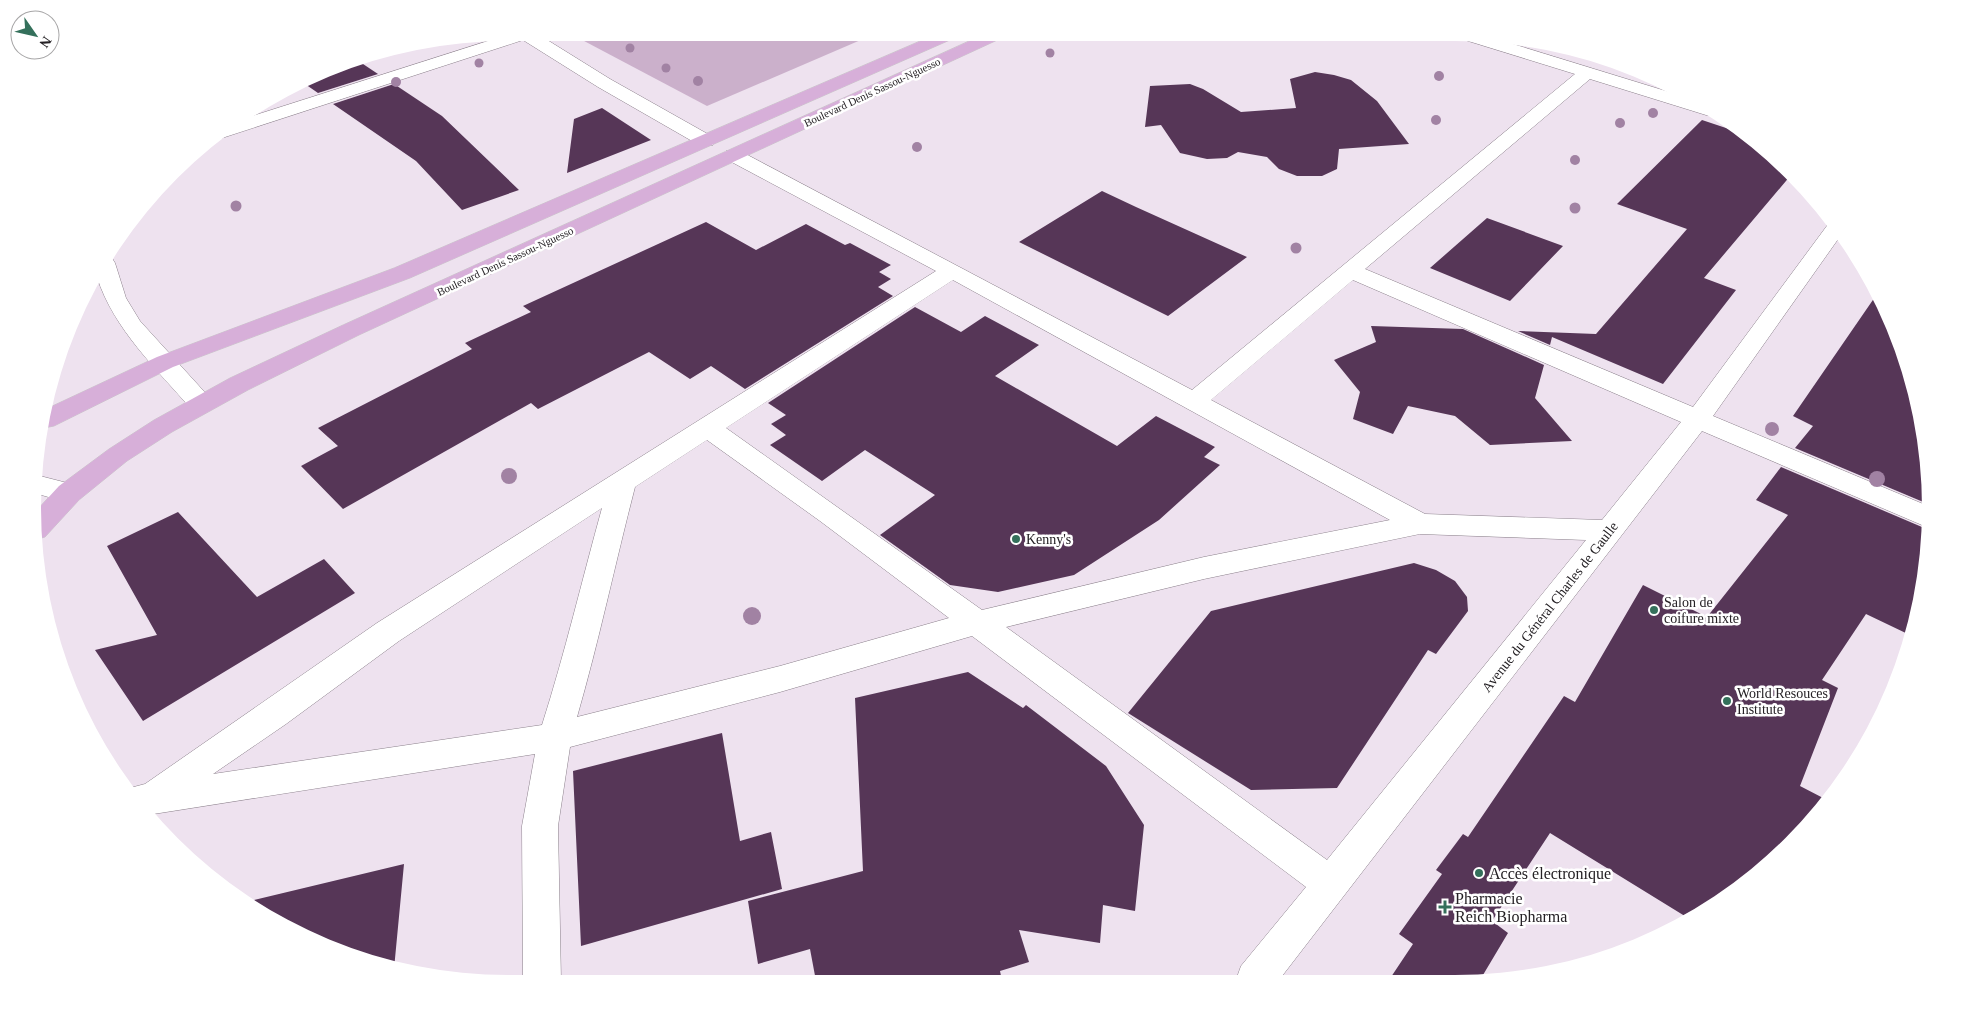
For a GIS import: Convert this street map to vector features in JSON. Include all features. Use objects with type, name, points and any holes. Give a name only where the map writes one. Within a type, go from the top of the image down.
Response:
[{"type":"main road","name":"Boulevard Denis Sassou-Nguesso","points":[[50,418],[165,362],[321,306],[402,273],[935,41]]},
{"type":"main road","name":"Boulevard Denis Sassou-Nguesso","points":[[41,522],[69,493],[118,455],[201,404],[351,330],[983,41]]},
{"type":"street","points":[[242,125],[501,41]]},
{"type":"street","points":[[538,41],[604,83],[706,141]]},
{"type":"street","points":[[1484,42],[1687,103]]},
{"type":"street","points":[[1194,401],[1587,73]]},
{"type":"street","points":[[733,156],[952,271],[1420,524]]},
{"type":"street","name":"Avenue du Général Charles de Gaulle","points":[[1259,975],[1698,420],[1832,233]]},
{"type":"street","points":[[106,271],[115,298],[130,324],[201,404]]},
{"type":"street","points":[[144,800],[275,714],[388,632],[518,546],[623,482],[952,271]]},
{"type":"street","points":[[1352,271],[1518,340],[1698,420],[1922,515]]},
{"type":"street","points":[[708,428],[830,514],[976,624],[1331,884]]},
{"type":"street","points":[[542,975],[540,826],[555,737],[577,664],[593,592],[623,482]]},
{"type":"street","points":[[42,486],[69,493]]},
{"type":"street","points":[[145,801],[555,737],[780,679],[976,624],[1204,568],[1420,524],[1610,531]]},
{"type":"shaded area","points":[[584,41],[858,41],[707,106]]},
{"type":"building","points":[[363,64],[378,74],[318,93],[308,86],[358,66]]},
{"type":"building","points":[[1315,72],[1351,80],[1377,101],[1409,144],[1339,149],[1337,169],[1322,176],[1297,176],[1279,169],[1267,157],[1238,152],[1227,158],[1207,159],[1180,153],[1161,125],[1145,127],[1150,86],[1190,84],[1203,89],[1241,112],[1296,108],[1290,79]]},
{"type":"building","points":[[394,84],[442,116],[519,190],[462,210],[416,161],[333,104]]},
{"type":"building","points":[[602,108],[651,140],[567,173],[574,119]]},
{"type":"building","points":[[1702,120],[1724,127],[1763,157],[1787,180],[1704,278],[1736,290],[1663,384],[1552,337],[1550,345],[1518,331],[1596,334],[1687,229],[1617,204]]},
{"type":"building","points":[[1102,191],[1247,257],[1168,316],[1019,242]]},
{"type":"building","points":[[1487,218],[1563,246],[1510,301],[1430,268]]},
{"type":"building","points":[[706,222],[756,250],[806,224],[845,245],[850,243],[891,265],[879,272],[891,279],[878,287],[893,296],[745,389],[711,366],[690,379],[649,352],[538,409],[531,403],[343,509],[301,466],[338,446],[318,428],[472,349],[465,343],[531,312],[523,306]]},
{"type":"building","points":[[1873,300],[1886,329],[1906,387],[1918,447],[1922,501],[1795,448],[1813,426],[1793,416]]},
{"type":"building","points":[[915,307],[961,332],[985,316],[1039,345],[995,376],[1117,446],[1156,416],[1215,447],[1204,457],[1220,465],[1159,520],[1074,575],[998,592],[950,585],[880,535],[935,495],[865,450],[822,481],[770,445],[786,435],[771,424],[786,415],[768,403]]},
{"type":"building","points":[[1371,326],[1463,329],[1544,365],[1535,398],[1572,441],[1490,445],[1455,416],[1408,406],[1393,434],[1353,419],[1360,392],[1334,360],[1376,342]]},
{"type":"building","points":[[1781,467],[1921,527],[1918,569],[1905,633],[1866,614],[1822,680],[1838,688],[1800,786],[1821,797],[1806,816],[1763,859],[1714,896],[1683,915],[1550,833],[1492,921],[1508,933],[1484,974],[1392,975],[1413,944],[1399,934],[1442,874],[1436,870],[1463,834],[1468,837],[1564,696],[1575,702],[1643,585],[1707,617],[1788,515],[1756,500]]},
{"type":"building","points":[[178,512],[257,597],[324,559],[355,593],[143,721],[95,650],[157,635],[107,546]]},
{"type":"building","points":[[1414,563],[1436,570],[1455,581],[1467,597],[1468,611],[1436,654],[1428,650],[1337,788],[1251,790],[1128,713],[1211,611]]},
{"type":"building","points":[[968,672],[1023,708],[1026,705],[1106,766],[1144,825],[1135,911],[1103,905],[1100,943],[1019,930],[1029,962],[1000,971],[1001,975],[815,975],[810,949],[758,964],[748,901],[863,871],[855,698]]},
{"type":"building","points":[[722,733],[740,841],[771,832],[782,889],[581,946],[573,771]]},
{"type":"building","points":[[404,864],[395,961],[329,939],[302,927],[255,900]]},
{"type":"place","name":"Kenny's","points":[[1016,539]]},
{"type":"place","name":"Salon de coifure mixte","points":[[1654,610]]},
{"type":"place","name":"World Resouces Institute","points":[[1727,701]]},
{"type":"place","name":"Accès électronique","points":[[1479,873]]},
{"type":"place","name":"Pharmacie Reich Biopharma","points":[[1445,907]]}]
